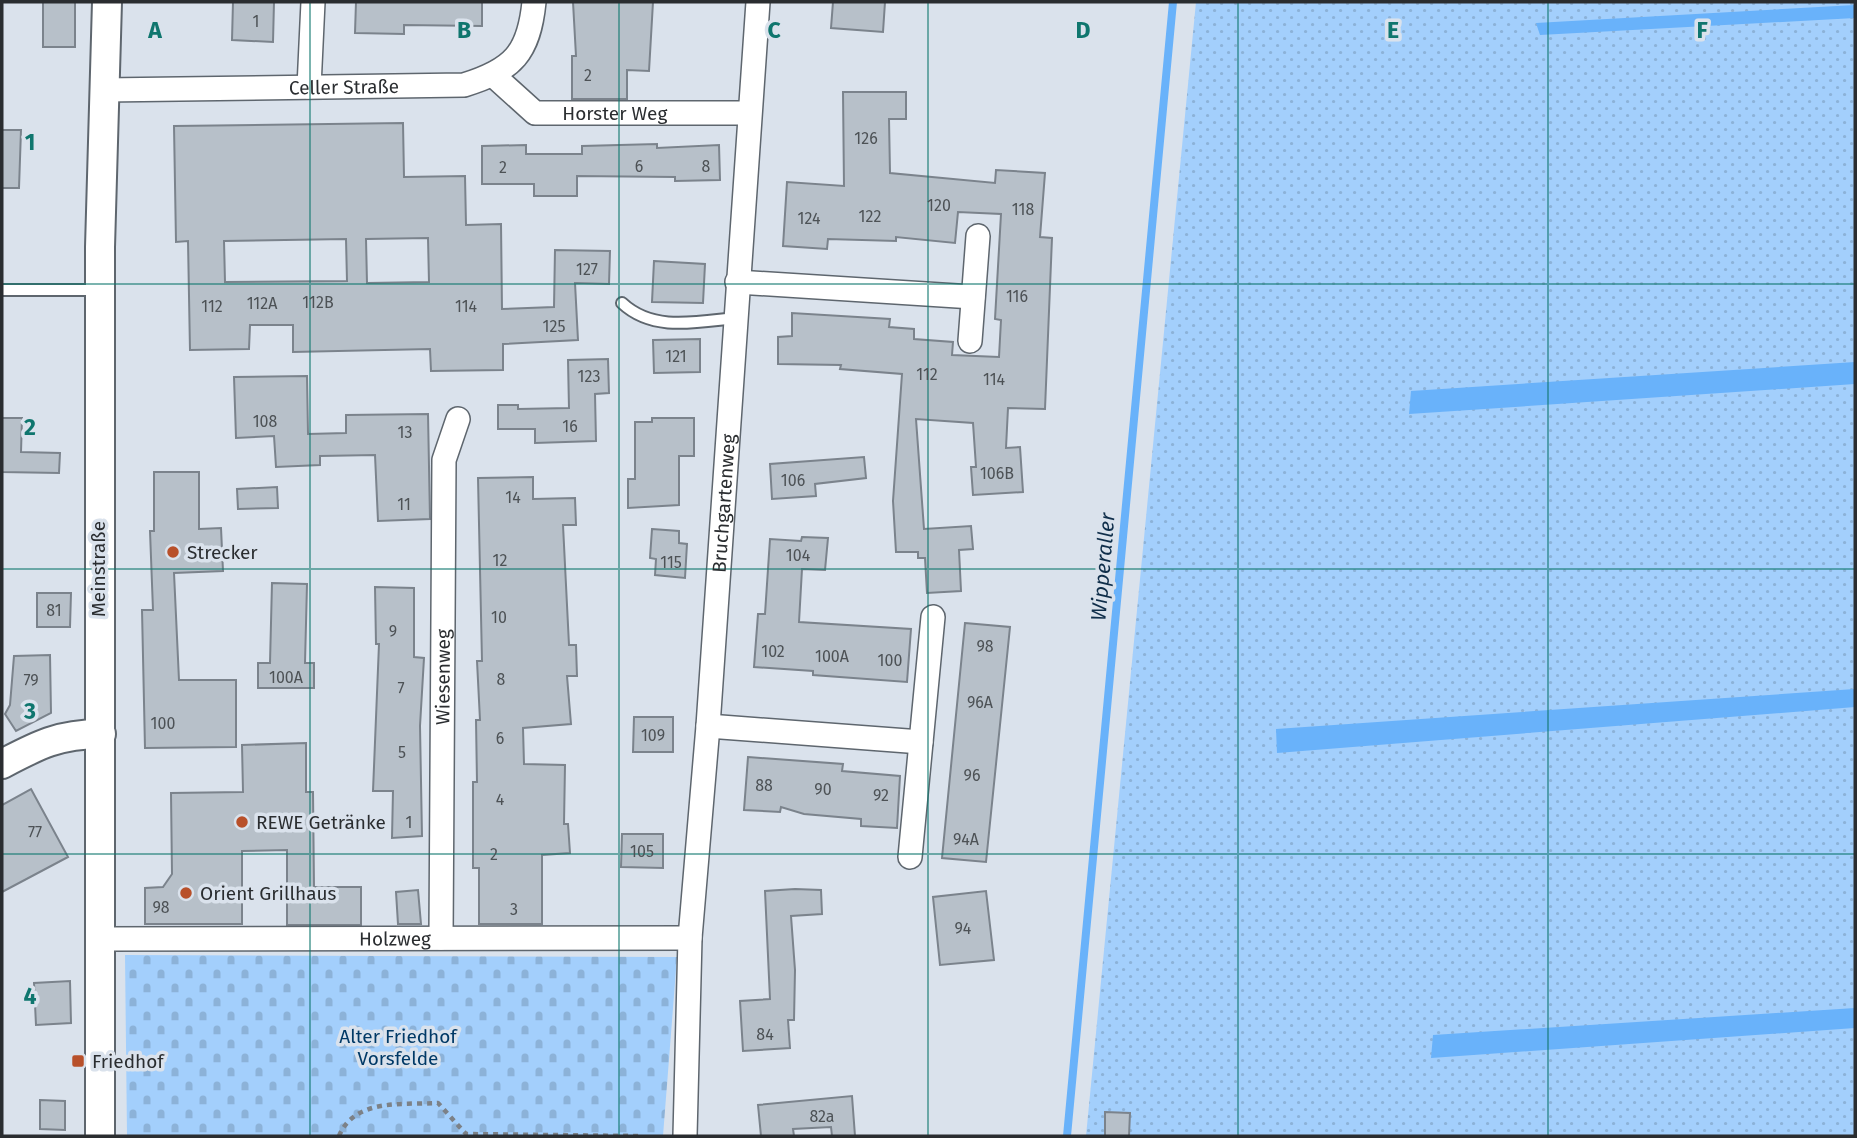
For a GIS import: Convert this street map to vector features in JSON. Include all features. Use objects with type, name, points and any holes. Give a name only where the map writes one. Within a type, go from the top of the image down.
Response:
[{"type":"street","name":"Meinstraße","points":[[100,1136],[100,290],[107,2]]},
{"type":"street","points":[[309,87],[313,2]]},
{"type":"street","name":"Celler Straße","points":[[104,90],[464,85],[494,76],[523,49],[531,28],[534,2]]},
{"type":"street","name":"Bruchgartenweg","points":[[685,1136],[690,938],[708,726],[748,113],[758,2]]},
{"type":"street","name":"Horster Weg","points":[[494,76],[535,113],[748,113]]},
{"type":"street","points":[[970,341],[978,236]]},
{"type":"street","points":[[737,282],[973,297]]},
{"type":"street","name":"Wiesenweg","points":[[441,938],[444,460],[458,419]]},
{"type":"street","points":[[910,857],[933,617]]},
{"type":"street","points":[[708,726],[921,742]]},
{"type":"street","points":[[2,764],[48,740],[76,734],[101,734]]},
{"type":"street","name":"Holzweg","points":[[101,939],[690,938]]},
{"type":"lane","points":[[2,290],[100,290]]},
{"type":"lane","points":[[622,303],[634,314],[649,321],[681,323],[735,318]]},
{"type":"path","points":[[339,1136],[345,1124],[366,1108],[438,1102],[465,1135],[640,1136]]},
{"type":"green space","points":[[1196,2],[1855,2],[1855,1136],[1086,1136]]},
{"type":"green space","name":"Alter Friedhof Vorsfelde","points":[[125,955],[677,957],[663,1136],[127,1136]]},
{"type":"shaded area","points":[[1855,5],[1855,18],[1540,35],[1536,23]]},
{"type":"shaded area","points":[[1855,362],[1855,384],[1409,414],[1411,391]]},
{"type":"shaded area","points":[[1855,689],[1855,707],[1277,753],[1276,729]]},
{"type":"shaded area","points":[[1855,1008],[1855,1028],[1431,1058],[1433,1035]]},
{"type":"building","points":[[43,2],[75,2],[75,47],[43,47]]},
{"type":"building","points":[[233,2],[274,2],[273,42],[232,40]]},
{"type":"building","points":[[356,2],[482,2],[482,26],[404,25],[404,34],[355,33]]},
{"type":"building","points":[[573,2],[653,2],[649,71],[627,70],[627,99],[572,99],[572,56],[576,56]]},
{"type":"building","points":[[833,2],[885,2],[883,32],[831,28]]},
{"type":"building","points":[[843,92],[906,92],[906,119],[889,119],[890,173],[995,183],[996,170],[1045,173],[1040,237],[1052,238],[1045,409],[1008,408],[1006,448],[1020,447],[1023,492],[973,495],[971,467],[976,467],[973,423],[916,419],[924,529],[971,526],[973,549],[959,550],[961,591],[927,593],[925,558],[918,558],[918,552],[896,552],[893,501],[902,374],[840,369],[841,365],[778,364],[778,337],[792,336],[792,313],[890,319],[889,327],[914,329],[914,339],[953,342],[952,355],[999,357],[1001,320],[995,319],[1001,214],[958,212],[955,243],[896,237],[896,241],[828,239],[827,249],[783,246],[787,182],[844,186]]},
{"type":"building","points":[[403,123],[404,177],[465,176],[466,225],[501,224],[502,309],[554,307],[555,250],[610,251],[609,284],[575,283],[578,340],[503,344],[503,370],[431,371],[430,349],[293,352],[293,325],[250,325],[249,349],[190,350],[188,241],[176,242],[174,126]],"holes":[[[428,238],[429,282],[367,283],[366,239]],[[346,239],[347,281],[225,282],[224,241]]]},
{"type":"building","points":[[2,130],[21,130],[19,188],[2,188]]},
{"type":"building","points":[[657,144],[657,148],[719,145],[720,180],[675,181],[675,177],[577,176],[577,196],[534,196],[534,184],[482,184],[482,146],[526,145],[526,154],[582,154],[582,146]]},
{"type":"building","points":[[654,261],[705,264],[703,303],[652,302]]},
{"type":"building","points":[[700,339],[700,372],[654,373],[653,340]]},
{"type":"building","points":[[608,359],[609,393],[595,394],[596,441],[535,443],[535,429],[498,429],[498,405],[518,405],[518,409],[569,408],[568,360]]},
{"type":"building","points":[[307,376],[308,434],[346,433],[346,415],[428,414],[430,519],[378,521],[375,455],[320,456],[320,465],[276,467],[274,436],[236,438],[234,377]]},
{"type":"building","points":[[2,418],[22,418],[21,452],[60,453],[59,473],[2,472]]},
{"type":"building","points":[[652,418],[694,418],[694,456],[679,456],[679,505],[628,508],[628,479],[635,479],[635,422],[652,422]]},
{"type":"building","points":[[864,457],[866,478],[815,484],[816,496],[772,499],[770,464]]},
{"type":"building","points":[[154,472],[199,472],[199,529],[221,528],[223,571],[174,573],[179,680],[236,680],[236,747],[145,748],[142,610],[153,610],[150,531],[154,531]]},
{"type":"building","points":[[533,477],[533,499],[575,498],[576,525],[563,525],[569,645],[576,645],[577,676],[567,676],[571,724],[523,728],[524,764],[565,765],[564,824],[568,824],[570,853],[542,855],[542,924],[479,924],[479,868],[473,868],[473,782],[477,782],[476,720],[480,720],[477,661],[482,661],[478,478]]},
{"type":"building","points":[[277,487],[278,508],[238,509],[237,489]]},
{"type":"building","points":[[652,529],[679,531],[679,543],[687,544],[685,578],[655,575],[656,559],[650,558]]},
{"type":"building","points":[[802,537],[828,538],[825,570],[802,569],[799,622],[911,629],[907,682],[813,675],[813,671],[754,667],[758,614],[765,614],[770,539],[801,541]]},
{"type":"building","points":[[272,583],[307,584],[305,663],[314,663],[314,688],[258,688],[258,663],[270,663]]},
{"type":"building","points":[[375,587],[414,588],[414,657],[424,658],[420,726],[422,836],[392,838],[393,791],[373,791],[379,644],[376,644]]},
{"type":"building","points":[[37,593],[71,593],[70,627],[37,627]]},
{"type":"building","points":[[965,623],[1010,627],[986,862],[942,858]]},
{"type":"building","points":[[50,655],[51,713],[16,731],[5,714],[10,705],[14,656]]},
{"type":"building","points":[[634,717],[673,717],[673,752],[633,752]]},
{"type":"building","points":[[306,743],[306,792],[313,792],[314,887],[361,887],[361,925],[287,925],[287,850],[242,851],[242,924],[145,924],[145,888],[163,887],[172,874],[171,793],[243,792],[242,745]]},
{"type":"building","points":[[748,757],[843,764],[842,771],[900,776],[897,828],[861,826],[861,819],[804,814],[781,807],[780,812],[744,810]]},
{"type":"building","points":[[31,789],[68,857],[2,892],[2,805]]},
{"type":"building","points":[[622,834],[663,834],[663,868],[621,867]]},
{"type":"building","points":[[418,890],[421,924],[398,924],[396,892]]},
{"type":"building","points":[[821,890],[822,914],[791,916],[795,970],[794,1020],[788,1020],[790,1048],[743,1051],[740,1001],[770,999],[765,891]]},
{"type":"building","points":[[986,891],[994,960],[940,965],[933,897]]},
{"type":"building","points":[[70,981],[71,1023],[36,1025],[34,983]]},
{"type":"building","points":[[852,1096],[855,1136],[832,1136],[831,1127],[793,1129],[794,1136],[761,1136],[758,1105]]},
{"type":"building","points":[[40,1100],[65,1101],[65,1130],[40,1129]]},
{"type":"building","points":[[1105,1112],[1130,1113],[1129,1136],[1105,1136]]},
{"type":"waterway","name":"Wipperaller","points":[[1067,1136],[1173,2]]},
{"type":"place","name":"Strecker","points":[[173,552]]},
{"type":"place","name":"REWE Getränke","points":[[242,822]]},
{"type":"place","name":"Orient Grillhaus","points":[[186,893]]},
{"type":"place","name":"Friedhof","points":[[78,1061]]}]
